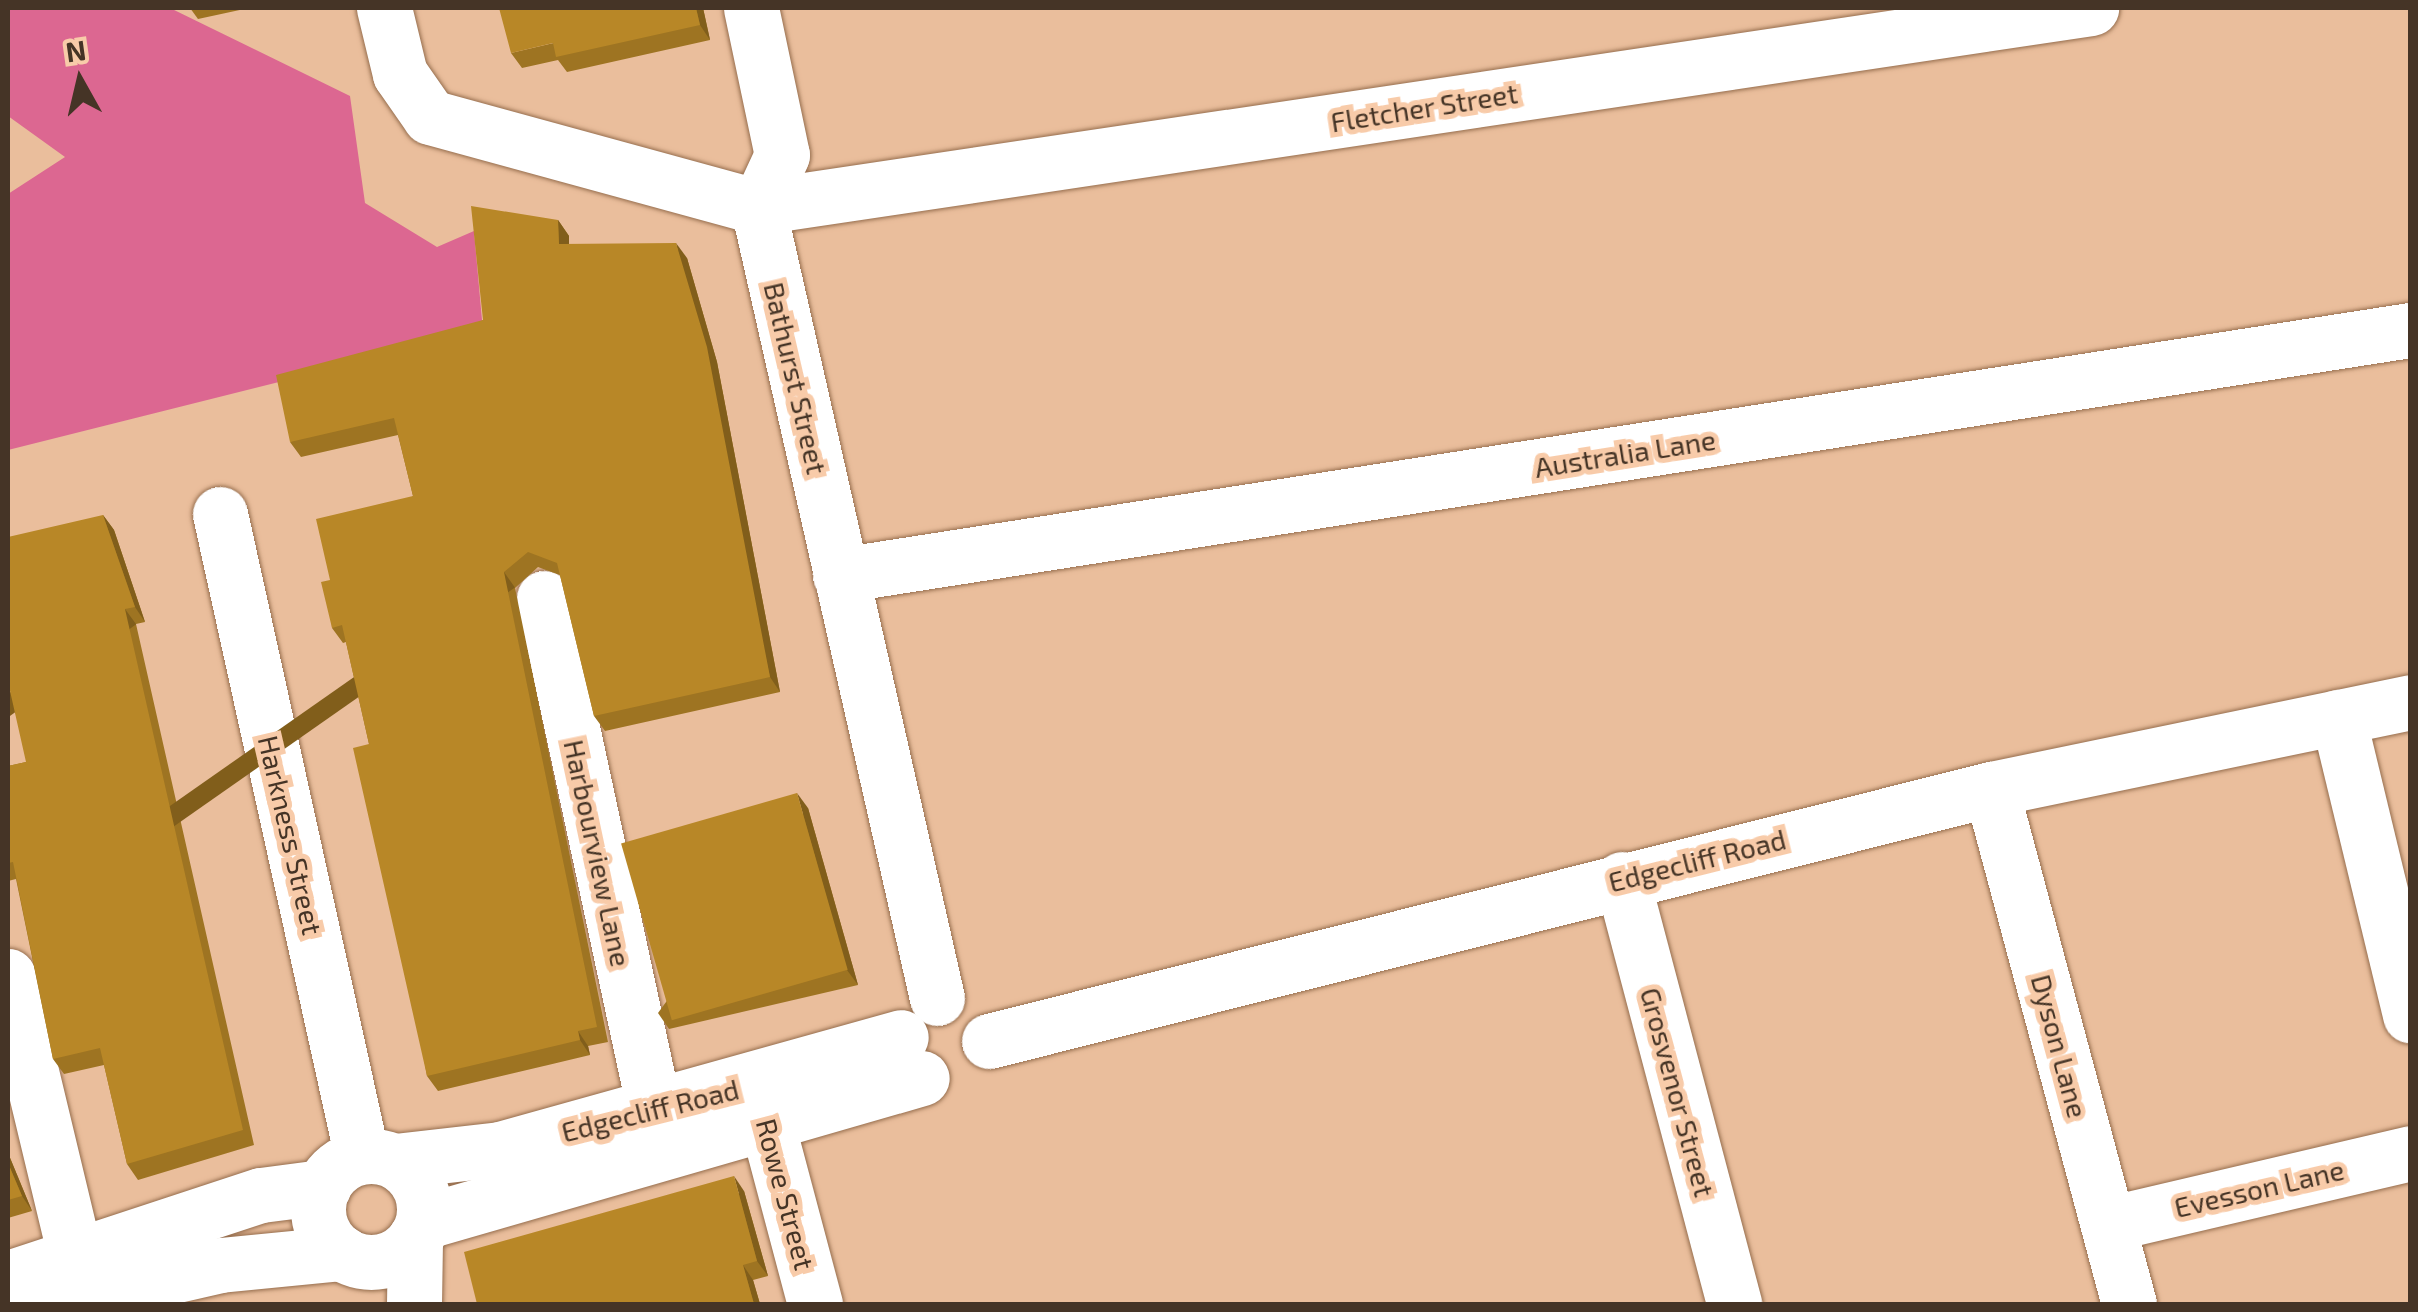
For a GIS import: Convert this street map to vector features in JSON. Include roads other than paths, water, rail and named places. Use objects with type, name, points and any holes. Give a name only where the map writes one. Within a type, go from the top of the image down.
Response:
[{"type":"street","points":[[384,8],[400,74],[430,117],[758,207],[782,154],[751,8]]},
{"type":"street","name":"Fletcher Street","points":[[758,207],[2091,8]]},
{"type":"street","name":"Bathurst Street","points":[[758,207],[937,998]]},
{"type":"street","name":"Australia Lane","points":[[840,575],[2410,330]]},
{"type":"street","name":"Harkness Street","points":[[220,514],[360,1168]]},
{"type":"street","name":"Harbourview Lane","points":[[544,598],[654,1108]]},
{"type":"street","name":"Edgecliff Road","points":[[989,1041],[1991,789],[2410,702]]},
{"type":"street","points":[[2338,716],[2410,1015]]},
{"type":"street","name":"Dyson Lane","points":[[1991,789],[2129,1304]]},
{"type":"street","name":"Grosvenor Street","points":[[1622,879],[1734,1304]]},
{"type":"street","points":[[8,976],[66,1292]]},
{"type":"street","points":[[937,998],[970,1005],[989,1041],[981,1066],[961,1082],[912,1058],[910,1014],[937,998]]},
{"type":"street","name":"Edgecliff Road","points":[[419,1230],[761,1101],[912,1058]]},
{"type":"street","name":"Edgecliff Road","points":[[66,1292],[261,1195],[360,1168],[500,1149],[654,1108],[761,1101]]},
{"type":"street","name":"Rowe Street","points":[[761,1101],[815,1304]]},
{"type":"street","name":"Evesson Lane","points":[[2108,1224],[2410,1153]]},
{"type":"street","points":[[414,1304],[419,1230],[416,1181],[360,1168],[318,1216],[357,1273],[393,1257],[419,1230]]},
{"type":"street","name":"Edgecliff Road","points":[[8,1278],[66,1292],[220,1264],[357,1273]]}]
